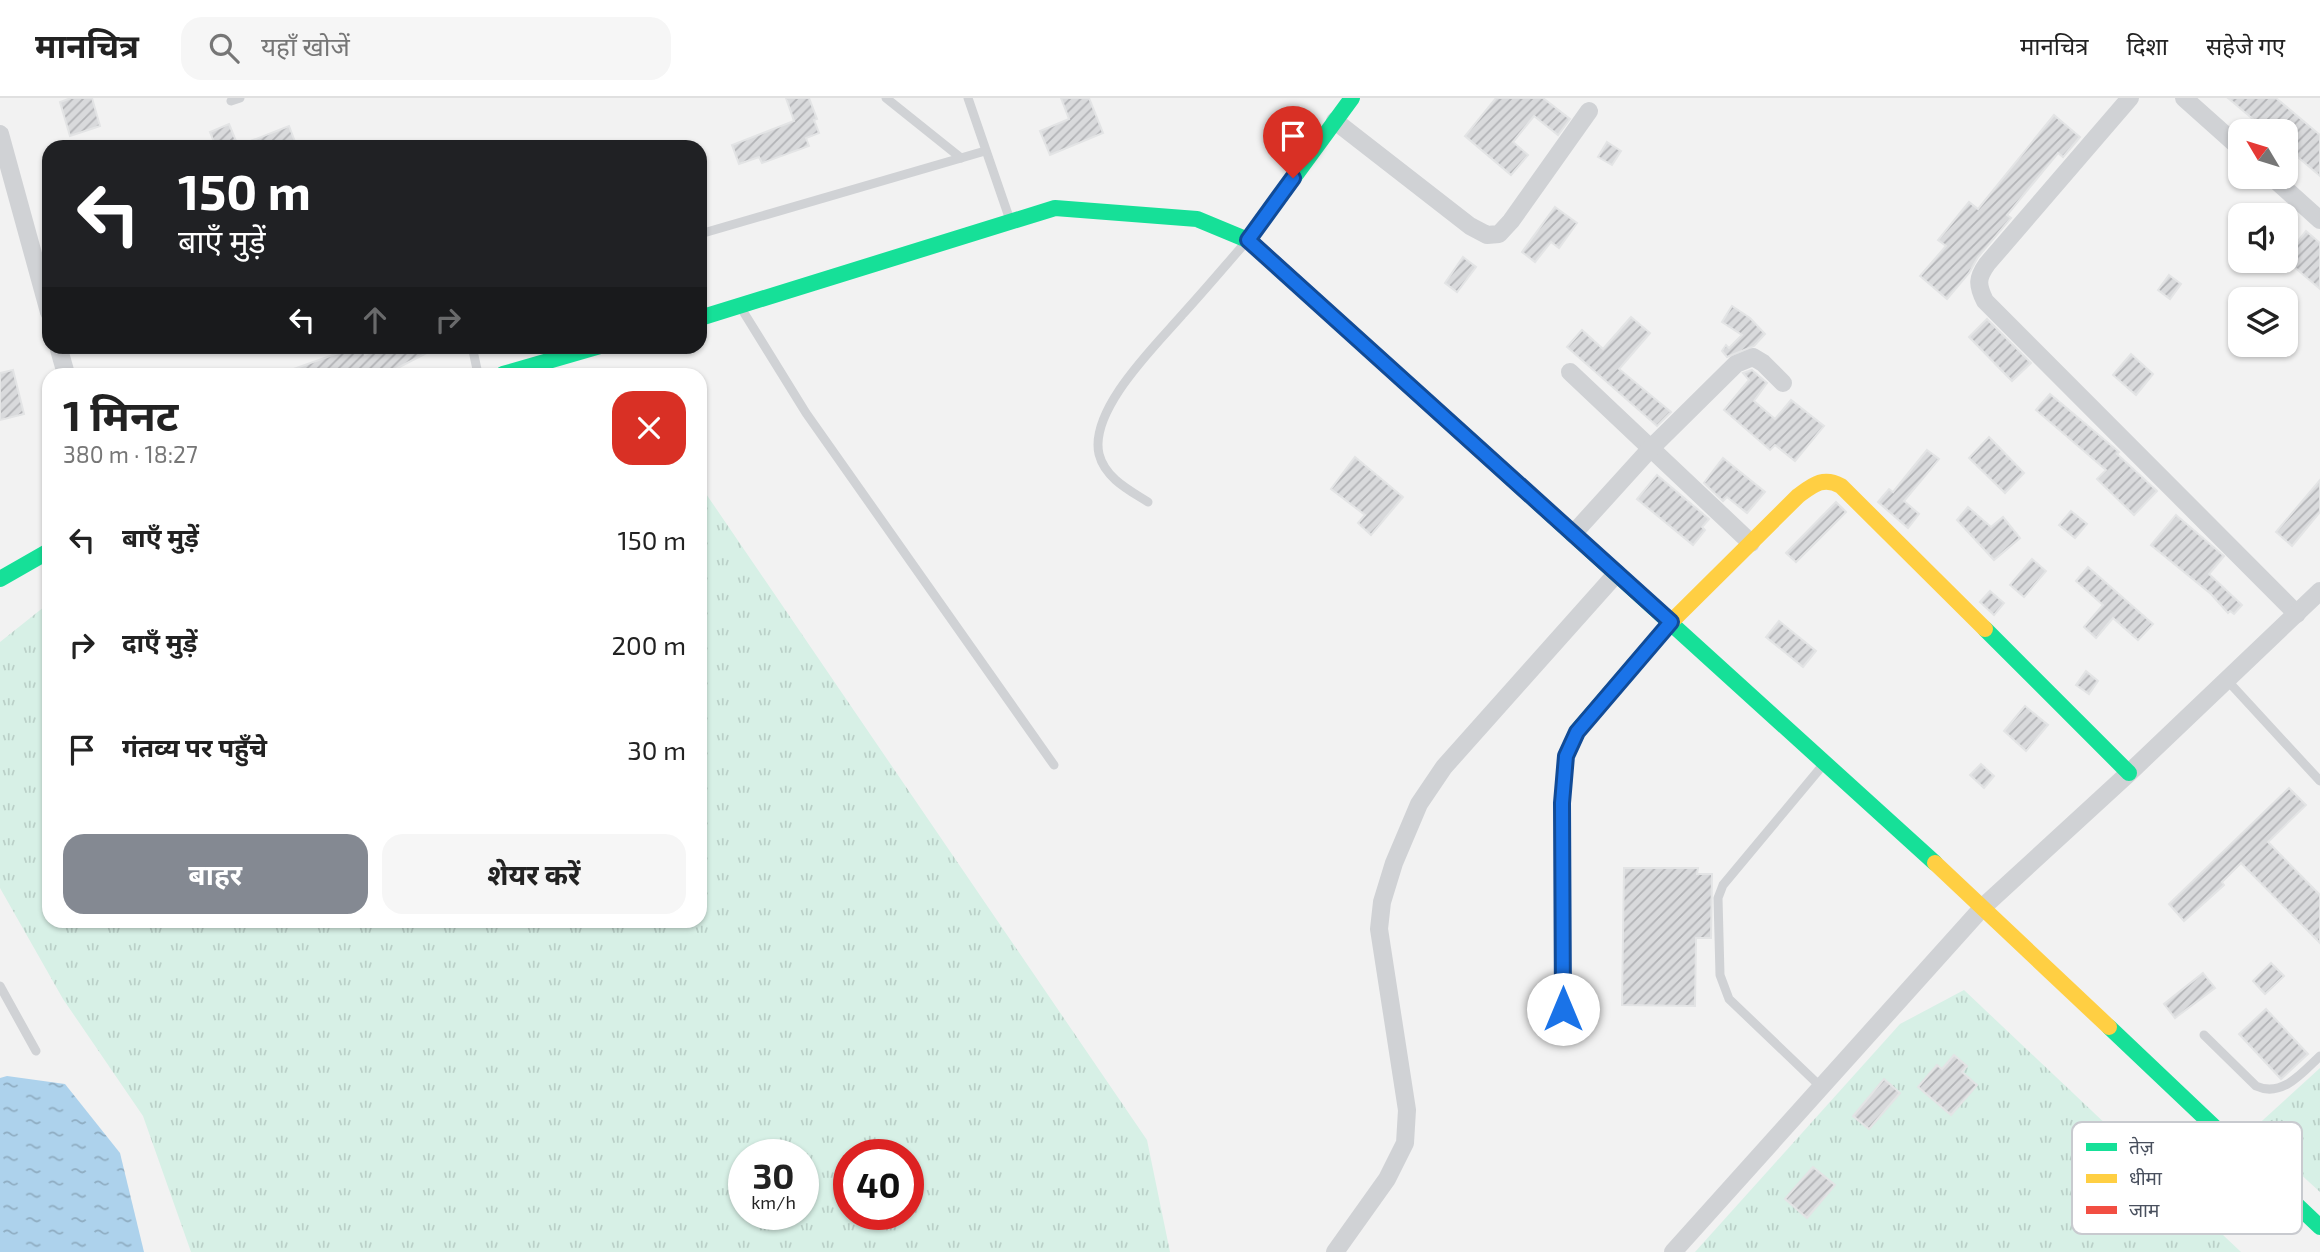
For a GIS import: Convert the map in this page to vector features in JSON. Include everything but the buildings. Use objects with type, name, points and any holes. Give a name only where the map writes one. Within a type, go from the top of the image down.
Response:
[{"type":"street","points":[[1248,240],[1352,98]]},
{"type":"street","points":[[2130,98],[1987,264],[1978,276],[1979,288],[1985,301],[2297,614]]},
{"type":"street","points":[[2184,98],[2228,137]]},
{"type":"street","points":[[1335,121],[1470,226],[1487,235],[1499,234],[1511,222],[1589,111]]},
{"type":"street","points":[[0,134],[42,287]]},
{"type":"street","points":[[2285,189],[2320,220]]},
{"type":"street","points":[[707,316],[1055,208],[1197,219],[1248,240],[1983,907],[2209,1122]]},
{"type":"street","points":[[524,368],[572,354]]},
{"type":"street","points":[[1573,534],[1651,448],[1736,364],[1745,358],[1753,357],[1783,383]]},
{"type":"street","points":[[1570,372],[1751,542]]},
{"type":"street","points":[[1563,1009],[1562,803],[1566,756],[1577,732],[1671,622],[1798,496],[1816,482],[1831,480],[1841,486],[2129,773]]},
{"type":"street","points":[[0,579],[42,555]]},
{"type":"street","points":[[1335,1252],[1387,1179],[1405,1143],[1407,1110],[1378,929],[1382,902],[1394,863],[1419,803],[1444,767],[1617,573]]},
{"type":"street","points":[[1673,1252],[1983,907],[2129,773],[2320,591]]},
{"type":"street","points":[[2302,1210],[2320,1227]]},
{"type":"lane","points":[[886,98],[961,158]]},
{"type":"lane","points":[[968,98],[1011,222]]},
{"type":"lane","points":[[707,232],[985,151]]},
{"type":"lane","points":[[1148,502],[1121,485],[1107,471],[1099,456],[1098,439],[1103,422],[1130,374],[1248,240]]},
{"type":"lane","points":[[740,306],[806,413],[1054,765]]},
{"type":"lane","points":[[2226,679],[2320,781]]},
{"type":"lane","points":[[1821,1087],[1728,999],[1720,975],[1718,898],[1723,885],[1825,763]]},
{"type":"lane","points":[[0,986],[36,1051]]},
{"type":"lane","points":[[2204,1035],[2256,1086],[2266,1091],[2284,1087],[2320,1056]]},
{"type":"green space","points":[[707,495],[1147,1140],[1170,1252],[191,1252],[143,1116],[63,999],[0,888],[0,642],[42,609],[42,928],[707,928]]},
{"type":"green space","points":[[1964,990],[2104,1122],[2072,1122],[2072,1234],[2222,1234],[2241,1252],[1695,1252],[1900,1024]]},
{"type":"green space","points":[[2320,1068],[2320,1192],[2302,1176],[2302,1122],[2261,1122]]},
{"type":"water","points":[[7,1076],[65,1084],[120,1153],[144,1252],[0,1252],[0,1078]]},
{"type":"traffic: fast","points":[[1248,240],[1352,98]]},
{"type":"traffic: fast","points":[[707,316],[1055,208],[1197,219],[1250,241]]},
{"type":"traffic: fast","points":[[524,368],[572,354]]},
{"type":"traffic: fast","points":[[1448,421],[1935,863]]},
{"type":"traffic: fast","points":[[0,579],[42,555]]},
{"type":"traffic: fast","points":[[1563,1008],[1562,803],[1566,756],[1577,731],[1671,622]]},
{"type":"traffic: fast","points":[[1985,629],[2129,773]]},
{"type":"traffic: fast","points":[[2109,1027],[2209,1122]]},
{"type":"traffic: fast","points":[[2302,1210],[2320,1227]]},
{"type":"traffic: slow","points":[[1671,622],[1798,496],[1813,485],[1829,482],[1841,486],[1985,629]]},
{"type":"traffic: slow","points":[[1935,863],[2109,1027]]},
{"type":"traffic: jam","points":[[1250,241],[1448,421]]},
{"type":"route","points":[[1293,178],[1248,240],[1671,622],[1577,732],[1566,756],[1562,803],[1563,1009]]}]
